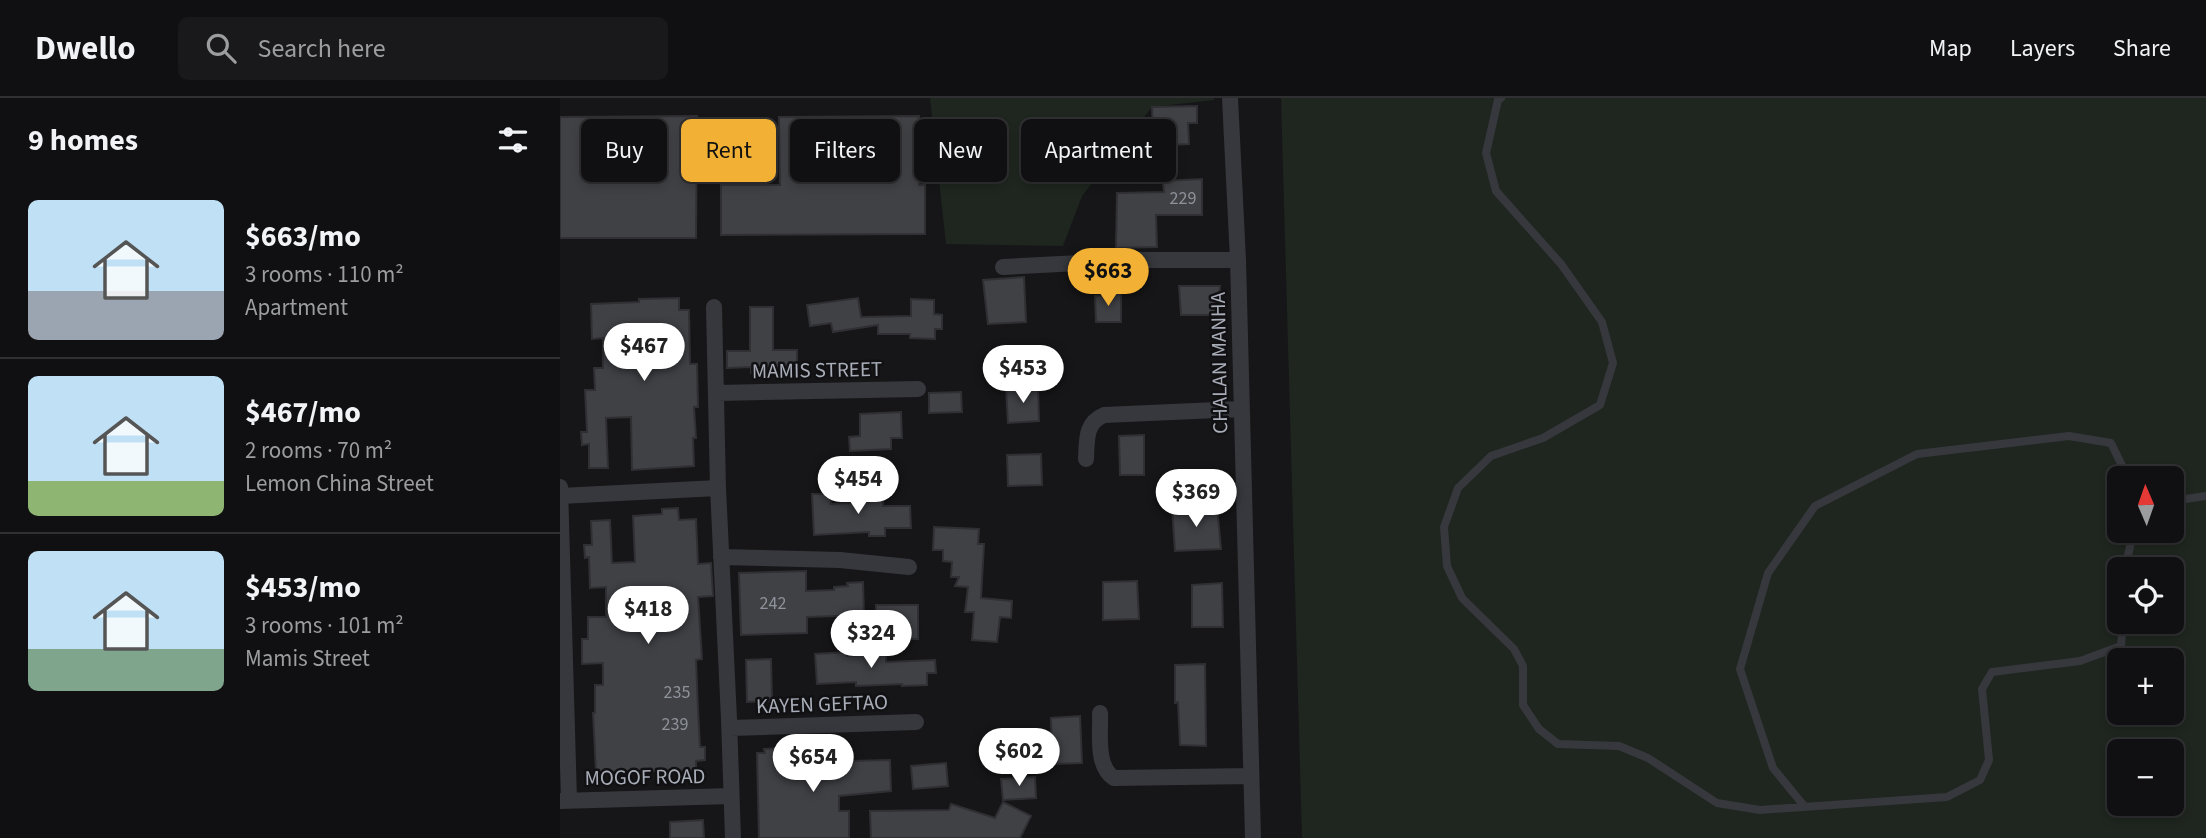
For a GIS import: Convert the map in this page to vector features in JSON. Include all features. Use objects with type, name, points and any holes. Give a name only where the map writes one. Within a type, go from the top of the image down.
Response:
[{"type":"street","name":"CHALAN MANHA","points":[[1230,98],[1238,260],[1253,838]]},
{"type":"street","points":[[1003,267],[1138,260],[1238,260]]},
{"type":"street","points":[[714,307],[718,488],[733,838]]},
{"type":"street","name":"MAMIS STREET","points":[[717,393],[918,389]]},
{"type":"street","points":[[1086,459],[1090,426],[1094,419],[1104,415],[1240,409]]},
{"type":"street","points":[[560,487],[565,801]]},
{"type":"street","points":[[560,496],[718,488]]},
{"type":"street","points":[[722,557],[839,560],[909,567]]},
{"type":"street","points":[[1100,713],[1102,760],[1106,771],[1114,778],[1251,776]]},
{"type":"street","name":"KAYEN GEFTAO","points":[[730,729],[915,722]]},
{"type":"street","name":"MOGOF ROAD","points":[[565,801],[731,796]]},
{"type":"lane","points":[[1501,98],[1498,100],[1486,153],[1496,191],[1561,264],[1602,322],[1613,363],[1600,405],[1543,438],[1490,456],[1458,488],[1444,527],[1447,566],[1462,598],[1514,649],[1523,666],[1523,705],[1539,729],[1558,744],[1619,746],[1648,758],[1717,803],[1760,810],[1947,797],[1980,780],[1989,760],[1982,688],[1992,672],[2080,661],[2121,646],[2122,634]]},
{"type":"lane","points":[[1805,807],[1773,768],[1740,668],[1768,573],[1815,506],[1917,454],[2069,436],[2111,443],[2122,466]]},
{"type":"lane","points":[[2184,499],[2206,496]]},
{"type":"shaded area","points":[[930,98],[1214,98],[1152,107],[1143,119],[1021,119],[1021,182],[1093,182],[1082,196],[1063,246],[946,244],[939,182],[1007,182],[1007,119],[932,119]]},
{"type":"shaded area","points":[[1281,98],[2206,98],[2206,838],[1302,838]]},
{"type":"building","points":[[1197,106],[1197,123],[1188,123],[1189,144],[1176,145],[1176,119],[1152,119],[1152,107]]},
{"type":"building","points":[[697,116],[697,119],[681,119],[681,182],[696,182],[696,238],[560,238],[560,117]]},
{"type":"building","points":[[919,116],[919,119],[914,119],[914,182],[925,185],[925,234],[721,235],[721,185],[780,185],[779,117]]},
{"type":"building","points":[[1202,179],[1202,215],[1156,215],[1157,247],[1116,248],[1117,193],[1164,192],[1163,182]]},
{"type":"building","points":[[1024,277],[1026,322],[988,324],[983,280]]},
{"type":"building","points":[[1179,286],[1220,286],[1218,315],[1181,315]]},
{"type":"building","points":[[1121,293],[1121,322],[1096,322],[1095,296]]},
{"type":"building","points":[[679,298],[679,310],[689,310],[690,364],[697,364],[698,407],[694,407],[694,466],[632,470],[631,417],[606,418],[608,468],[589,468],[589,444],[582,445],[581,432],[587,432],[585,390],[595,390],[594,368],[603,368],[603,338],[592,339],[591,304]]},
{"type":"building","points":[[858,298],[861,317],[911,316],[911,299],[934,300],[934,314],[942,315],[942,329],[935,329],[935,339],[910,338],[910,334],[878,334],[878,325],[833,332],[831,323],[810,326],[807,305]]},
{"type":"building","points":[[750,307],[773,307],[773,350],[797,350],[797,372],[751,373],[751,367],[727,368],[727,351],[750,351]]},
{"type":"building","points":[[1038,387],[1039,421],[1008,423],[1006,389]]},
{"type":"building","points":[[961,392],[962,412],[929,413],[929,393]]},
{"type":"building","points":[[901,412],[902,438],[891,438],[891,449],[850,451],[849,437],[860,436],[860,414]]},
{"type":"building","points":[[1144,435],[1144,475],[1120,475],[1119,436]]},
{"type":"building","points":[[1041,454],[1042,485],[1008,486],[1007,455]]},
{"type":"building","points":[[812,494],[830,494],[831,504],[869,502],[869,494],[883,494],[883,506],[910,506],[911,528],[885,528],[885,536],[869,536],[869,532],[814,535]]},
{"type":"building","points":[[1172,507],[1217,507],[1221,549],[1175,551]]},
{"type":"building","points":[[678,508],[679,520],[696,519],[698,564],[711,563],[713,596],[698,597],[702,659],[696,660],[700,747],[705,747],[705,760],[696,761],[696,770],[596,772],[593,713],[595,685],[603,685],[603,663],[582,664],[582,639],[588,639],[588,617],[606,617],[606,587],[590,588],[589,557],[585,558],[584,545],[592,545],[591,521],[610,520],[612,563],[635,562],[633,516],[662,514],[662,509]]},
{"type":"building","points":[[934,527],[979,529],[978,544],[984,544],[981,598],[1012,601],[1011,618],[1000,617],[997,642],[972,640],[974,612],[965,612],[968,587],[955,586],[959,577],[951,577],[952,562],[943,561],[943,550],[933,550]]},
{"type":"building","points":[[806,571],[806,591],[834,590],[834,587],[848,586],[847,583],[863,582],[864,615],[807,617],[807,633],[741,635],[739,573]]},
{"type":"building","points":[[1137,581],[1139,619],[1103,620],[1103,582]]},
{"type":"building","points":[[1222,583],[1223,627],[1192,627],[1192,585]]},
{"type":"building","points":[[876,605],[918,605],[918,639],[885,639],[885,631],[875,632]]},
{"type":"building","points":[[847,652],[847,656],[886,653],[886,662],[935,660],[936,673],[927,673],[927,685],[856,686],[856,682],[817,684],[815,654]]},
{"type":"building","points":[[771,659],[772,701],[747,702],[746,660]]},
{"type":"building","points":[[1205,664],[1206,746],[1180,745],[1178,702],[1175,703],[1175,665]]},
{"type":"building","points":[[1080,716],[1082,763],[1052,764],[1051,718]]},
{"type":"building","points":[[780,748],[780,754],[789,754],[789,765],[830,765],[830,754],[850,754],[850,761],[890,760],[891,791],[839,796],[839,811],[849,811],[849,838],[759,838],[757,753],[765,753],[764,749]]},
{"type":"building","points":[[946,763],[948,786],[913,789],[911,766]]},
{"type":"building","points":[[1035,777],[1036,798],[1003,800],[1001,779]]},
{"type":"building","points":[[1003,802],[1031,816],[1020,838],[871,838],[870,811],[949,810],[951,804],[995,818]]},
{"type":"building","points":[[703,820],[704,838],[670,838],[670,822]]}]
